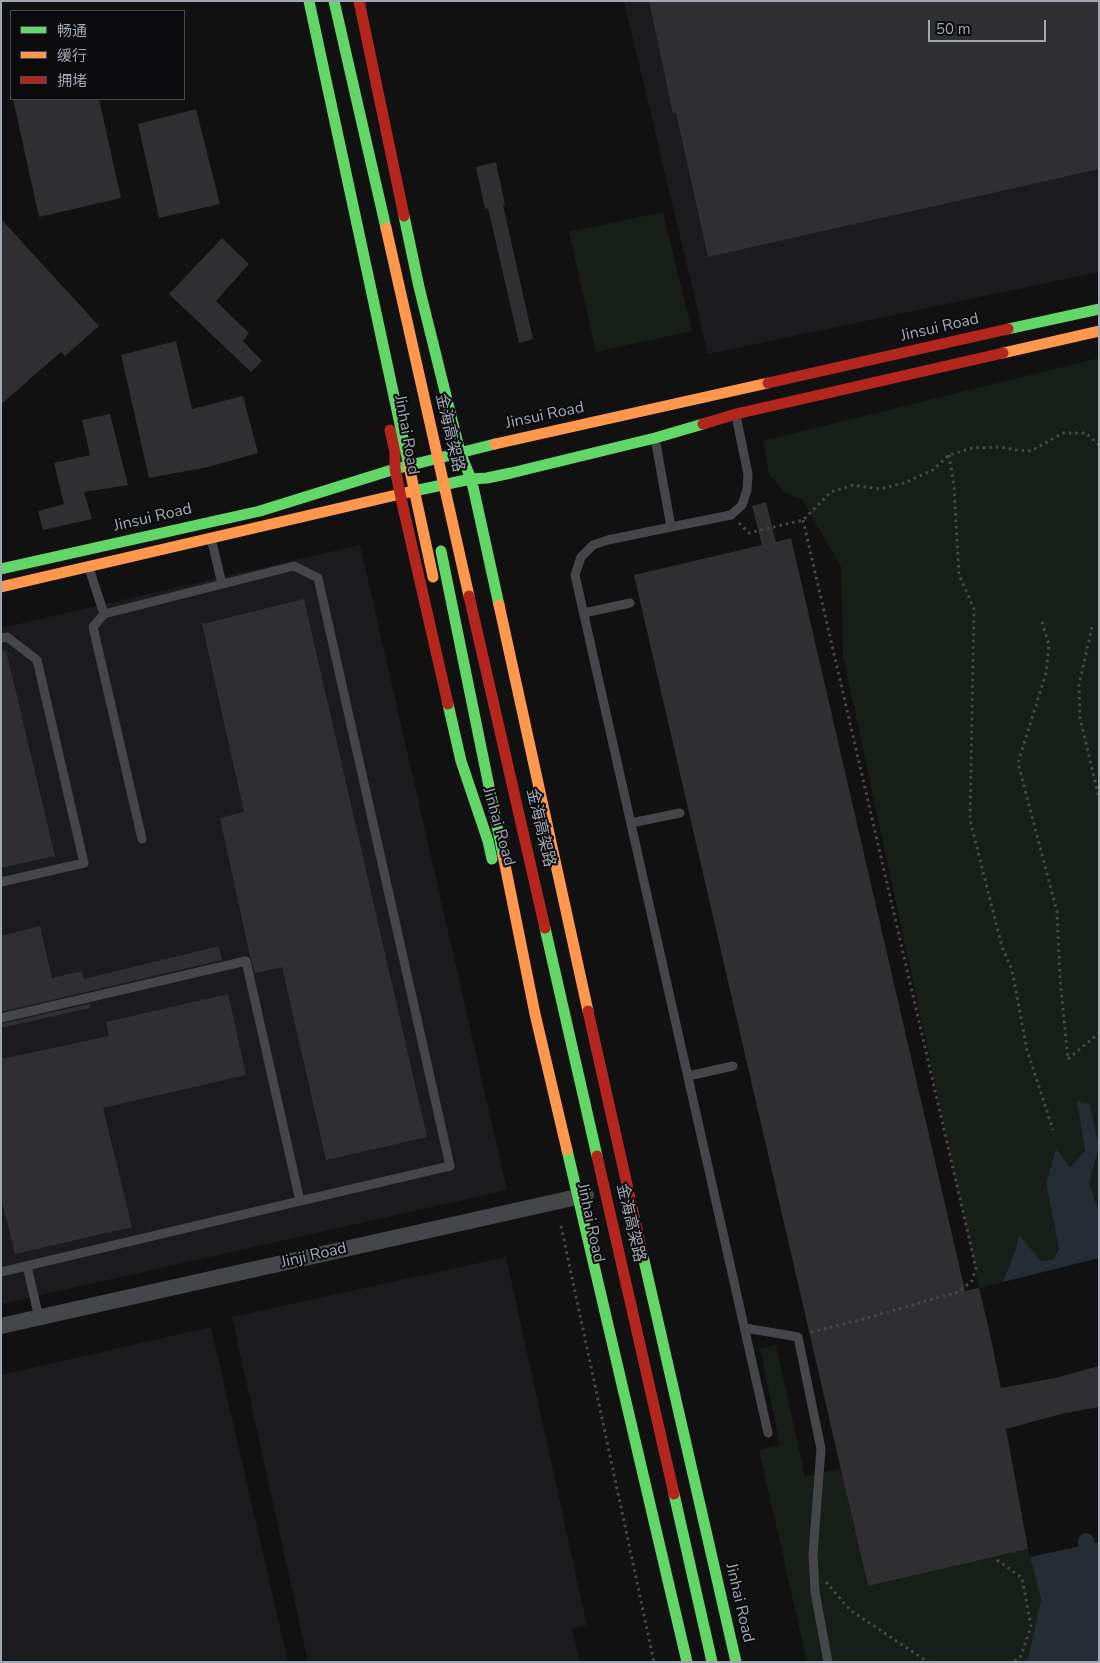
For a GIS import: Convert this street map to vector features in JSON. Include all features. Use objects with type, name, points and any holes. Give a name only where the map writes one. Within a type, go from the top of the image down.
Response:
[{"type":"main road","points":[[309,1],[435,584]]},
{"type":"main road","points":[[314,1],[428,498]]},
{"type":"main road","name":"金海高架路","points":[[334,1],[593,1131],[712,1662]]},
{"type":"main road","name":"Jinhai Road","points":[[358,1],[419,286],[460,452],[471,479],[626,1184],[736,1662]]},
{"type":"main road","name":"Jinsui Road","points":[[1,570],[260,511],[395,469],[460,452],[1099,309]]},
{"type":"main road","name":"Jinhai Road","points":[[368,328],[395,452],[395,469],[400,494],[461,761],[488,841],[580,1257]]},
{"type":"main road","name":"Jinsui Road","points":[[1,587],[400,494],[471,479],[487,478],[655,438],[736,414],[1099,331]]},
{"type":"main road","points":[[438,537],[535,1014],[686,1662]]},
{"type":"street","name":"Jinji Road","points":[[1,1326],[568,1199],[626,1184]]},
{"type":"lane","points":[[736,414],[748,474],[747,490],[742,505],[731,514],[592,545],[581,557],[575,575],[768,1433]]},
{"type":"lane","points":[[655,438],[671,527]]},
{"type":"lane","points":[[208,522],[222,584]]},
{"type":"lane","points":[[1,1272],[450,1166],[318,578],[294,566],[104,614],[93,626],[142,839]]},
{"type":"lane","points":[[89,567],[104,614]]},
{"type":"lane","points":[[584,613],[630,603]]},
{"type":"lane","points":[[1,638],[7,637],[37,660],[84,863],[1,882]]},
{"type":"lane","points":[[631,823],[680,813]]},
{"type":"lane","points":[[1,1018],[246,961],[300,1201]]},
{"type":"lane","points":[[688,1076],[733,1066]]},
{"type":"lane","points":[[27,1266],[39,1318]]},
{"type":"lane","points":[[745,1328],[798,1337],[821,1449],[813,1554],[815,1592],[828,1662]]},
{"type":"path","points":[[731,514],[749,533],[803,520],[831,492],[853,485],[880,489],[904,483],[933,470],[949,455],[972,448],[1001,447],[1031,451],[1063,433],[1086,433],[1099,445]]},
{"type":"path","points":[[949,455],[954,486],[959,575],[974,609],[970,820],[1002,947],[1012,970],[1027,1050],[1052,1130]]},
{"type":"path","points":[[798,1337],[809,1332],[856,1321],[958,1292],[972,1281],[976,1268],[803,520]]},
{"type":"path","points":[[1042,622],[1048,645],[1046,673],[1018,763],[1057,912],[1060,979],[1068,1060],[1099,1033]]},
{"type":"path","points":[[1092,627],[1079,685],[1080,718],[1099,798]]},
{"type":"path","points":[[813,1554],[826,1582],[850,1610],[928,1662]]},
{"type":"path","points":[[997,1560],[1022,1578],[1031,1626],[1022,1656],[1013,1662]]},
{"type":"shaded area","points":[[624,1],[1099,1],[1099,272],[708,354]]},
{"type":"shaded area","points":[[663,212],[692,331],[596,352],[569,232]]},
{"type":"shaded area","points":[[1099,358],[1099,1147],[1077,1101],[1085,1151],[1070,1167],[1056,1149],[1046,1183],[1059,1248],[1053,1260],[1041,1262],[1019,1234],[1016,1248],[1003,1282],[979,1288],[843,657],[841,567],[802,499],[785,493],[769,474],[763,441]]},
{"type":"shaded area","points":[[360,545],[507,1190],[1,1304],[1,628]]},
{"type":"shaded area","points":[[1077,1101],[1090,1105],[1099,1147],[1089,1182],[1099,1212],[1099,1258],[1003,1282],[1016,1248],[1019,1234],[1041,1261],[1053,1260],[1059,1249],[1046,1183],[1056,1149],[1070,1167],[1085,1151]]},
{"type":"shaded area","points":[[1099,1147],[1099,1212],[1089,1182]]},
{"type":"shaded area","points":[[506,1257],[587,1625],[572,1628],[580,1662],[308,1662],[232,1317]]},
{"type":"shaded area","points":[[211,1327],[288,1662],[3,1662],[1,1653],[1,1375]]},
{"type":"shaded area","points":[[776,1345],[805,1477],[841,1468],[868,1586],[1028,1549],[1041,1599],[1028,1658],[1022,1662],[807,1662],[759,1450],[780,1445],[760,1349]]},
{"type":"shaded area","points":[[1099,1542],[1099,1662],[1022,1662],[1028,1658],[1041,1599],[1030,1557]]},
{"type":"building","points":[[649,1],[1099,1],[1099,169],[708,257],[676,113],[673,114]]},
{"type":"building","points":[[13,100],[99,100],[121,198],[39,217]]},
{"type":"building","points":[[196,109],[220,204],[159,218],[138,124]]},
{"type":"building","points":[[496,162],[505,205],[503,205],[533,339],[519,343],[488,208],[485,209],[476,167]]},
{"type":"building","points":[[1,219],[99,326],[65,356],[61,352],[1,404]]},
{"type":"building","points":[[222,238],[249,264],[216,301],[249,333],[243,341],[262,361],[251,372],[169,294]]},
{"type":"building","points":[[176,341],[192,409],[243,396],[258,453],[208,467],[149,478],[121,355]]},
{"type":"building","points":[[110,414],[128,485],[84,492],[92,519],[43,530],[38,511],[64,504],[54,463],[90,455],[82,420]]},
{"type":"building","points":[[766,502],[776,542],[791,538],[965,1291],[979,1288],[1001,1388],[1055,1378],[1099,1366],[1099,1407],[1061,1414],[1006,1429],[1028,1549],[868,1586],[634,575],[762,545],[752,506]]},
{"type":"building","points":[[304,599],[427,1137],[326,1160],[282,967],[255,973],[250,956],[220,818],[244,812],[202,624]]},
{"type":"building","points":[[6,650],[55,856],[1,868],[1,651]]},
{"type":"building","points":[[40,926],[52,978],[82,971],[84,979],[219,946],[222,960],[1,1012],[1,936]]},
{"type":"building","points":[[228,994],[246,1075],[103,1108],[132,1227],[15,1254],[1,1197],[1,1059],[109,1036],[106,1022]]},
{"type":"building","points":[[89,1004],[90,1008],[1,1028],[1,1024]]},
{"type":"traffic: fast","points":[[309,1],[409,466]]},
{"type":"traffic: fast","points":[[334,1],[386,228]]},
{"type":"traffic: fast","points":[[404,216],[419,287],[460,452],[474,491],[499,605]]},
{"type":"traffic: fast","points":[[1008,329],[1099,309]]},
{"type":"traffic: fast","points":[[409,492],[511,473],[655,438],[703,424]]},
{"type":"traffic: fast","points":[[1,569],[260,511],[395,469],[495,444]]},
{"type":"traffic: fast","points":[[441,551],[503,855]]},
{"type":"traffic: fast","points":[[448,704],[461,761],[488,841],[492,859]]},
{"type":"traffic: fast","points":[[545,928],[597,1156]]},
{"type":"traffic: fast","points":[[567,1150],[687,1662]]},
{"type":"traffic: fast","points":[[643,1256],[736,1662]]},
{"type":"traffic: fast","points":[[674,1494],[712,1662]]},
{"type":"traffic: slow","points":[[386,228],[469,596]]},
{"type":"traffic: slow","points":[[1003,353],[1099,331]]},
{"type":"traffic: slow","points":[[495,444],[768,383]]},
{"type":"traffic: slow","points":[[409,466],[433,577]]},
{"type":"traffic: slow","points":[[1,587],[409,492]]},
{"type":"traffic: slow","points":[[499,605],[588,1011]]},
{"type":"traffic: slow","points":[[503,855],[535,1014],[567,1150]]},
{"type":"traffic: jam","points":[[359,1],[404,216]]},
{"type":"traffic: jam","points":[[768,383],[1008,329]]},
{"type":"traffic: jam","points":[[703,424],[736,414],[1003,353]]},
{"type":"traffic: jam","points":[[390,430],[395,452],[395,469],[403,507],[448,704]]},
{"type":"traffic: jam","points":[[469,596],[545,928]]},
{"type":"traffic: jam","points":[[588,1011],[643,1256]]},
{"type":"traffic: jam","points":[[597,1156],[674,1494]]}]
